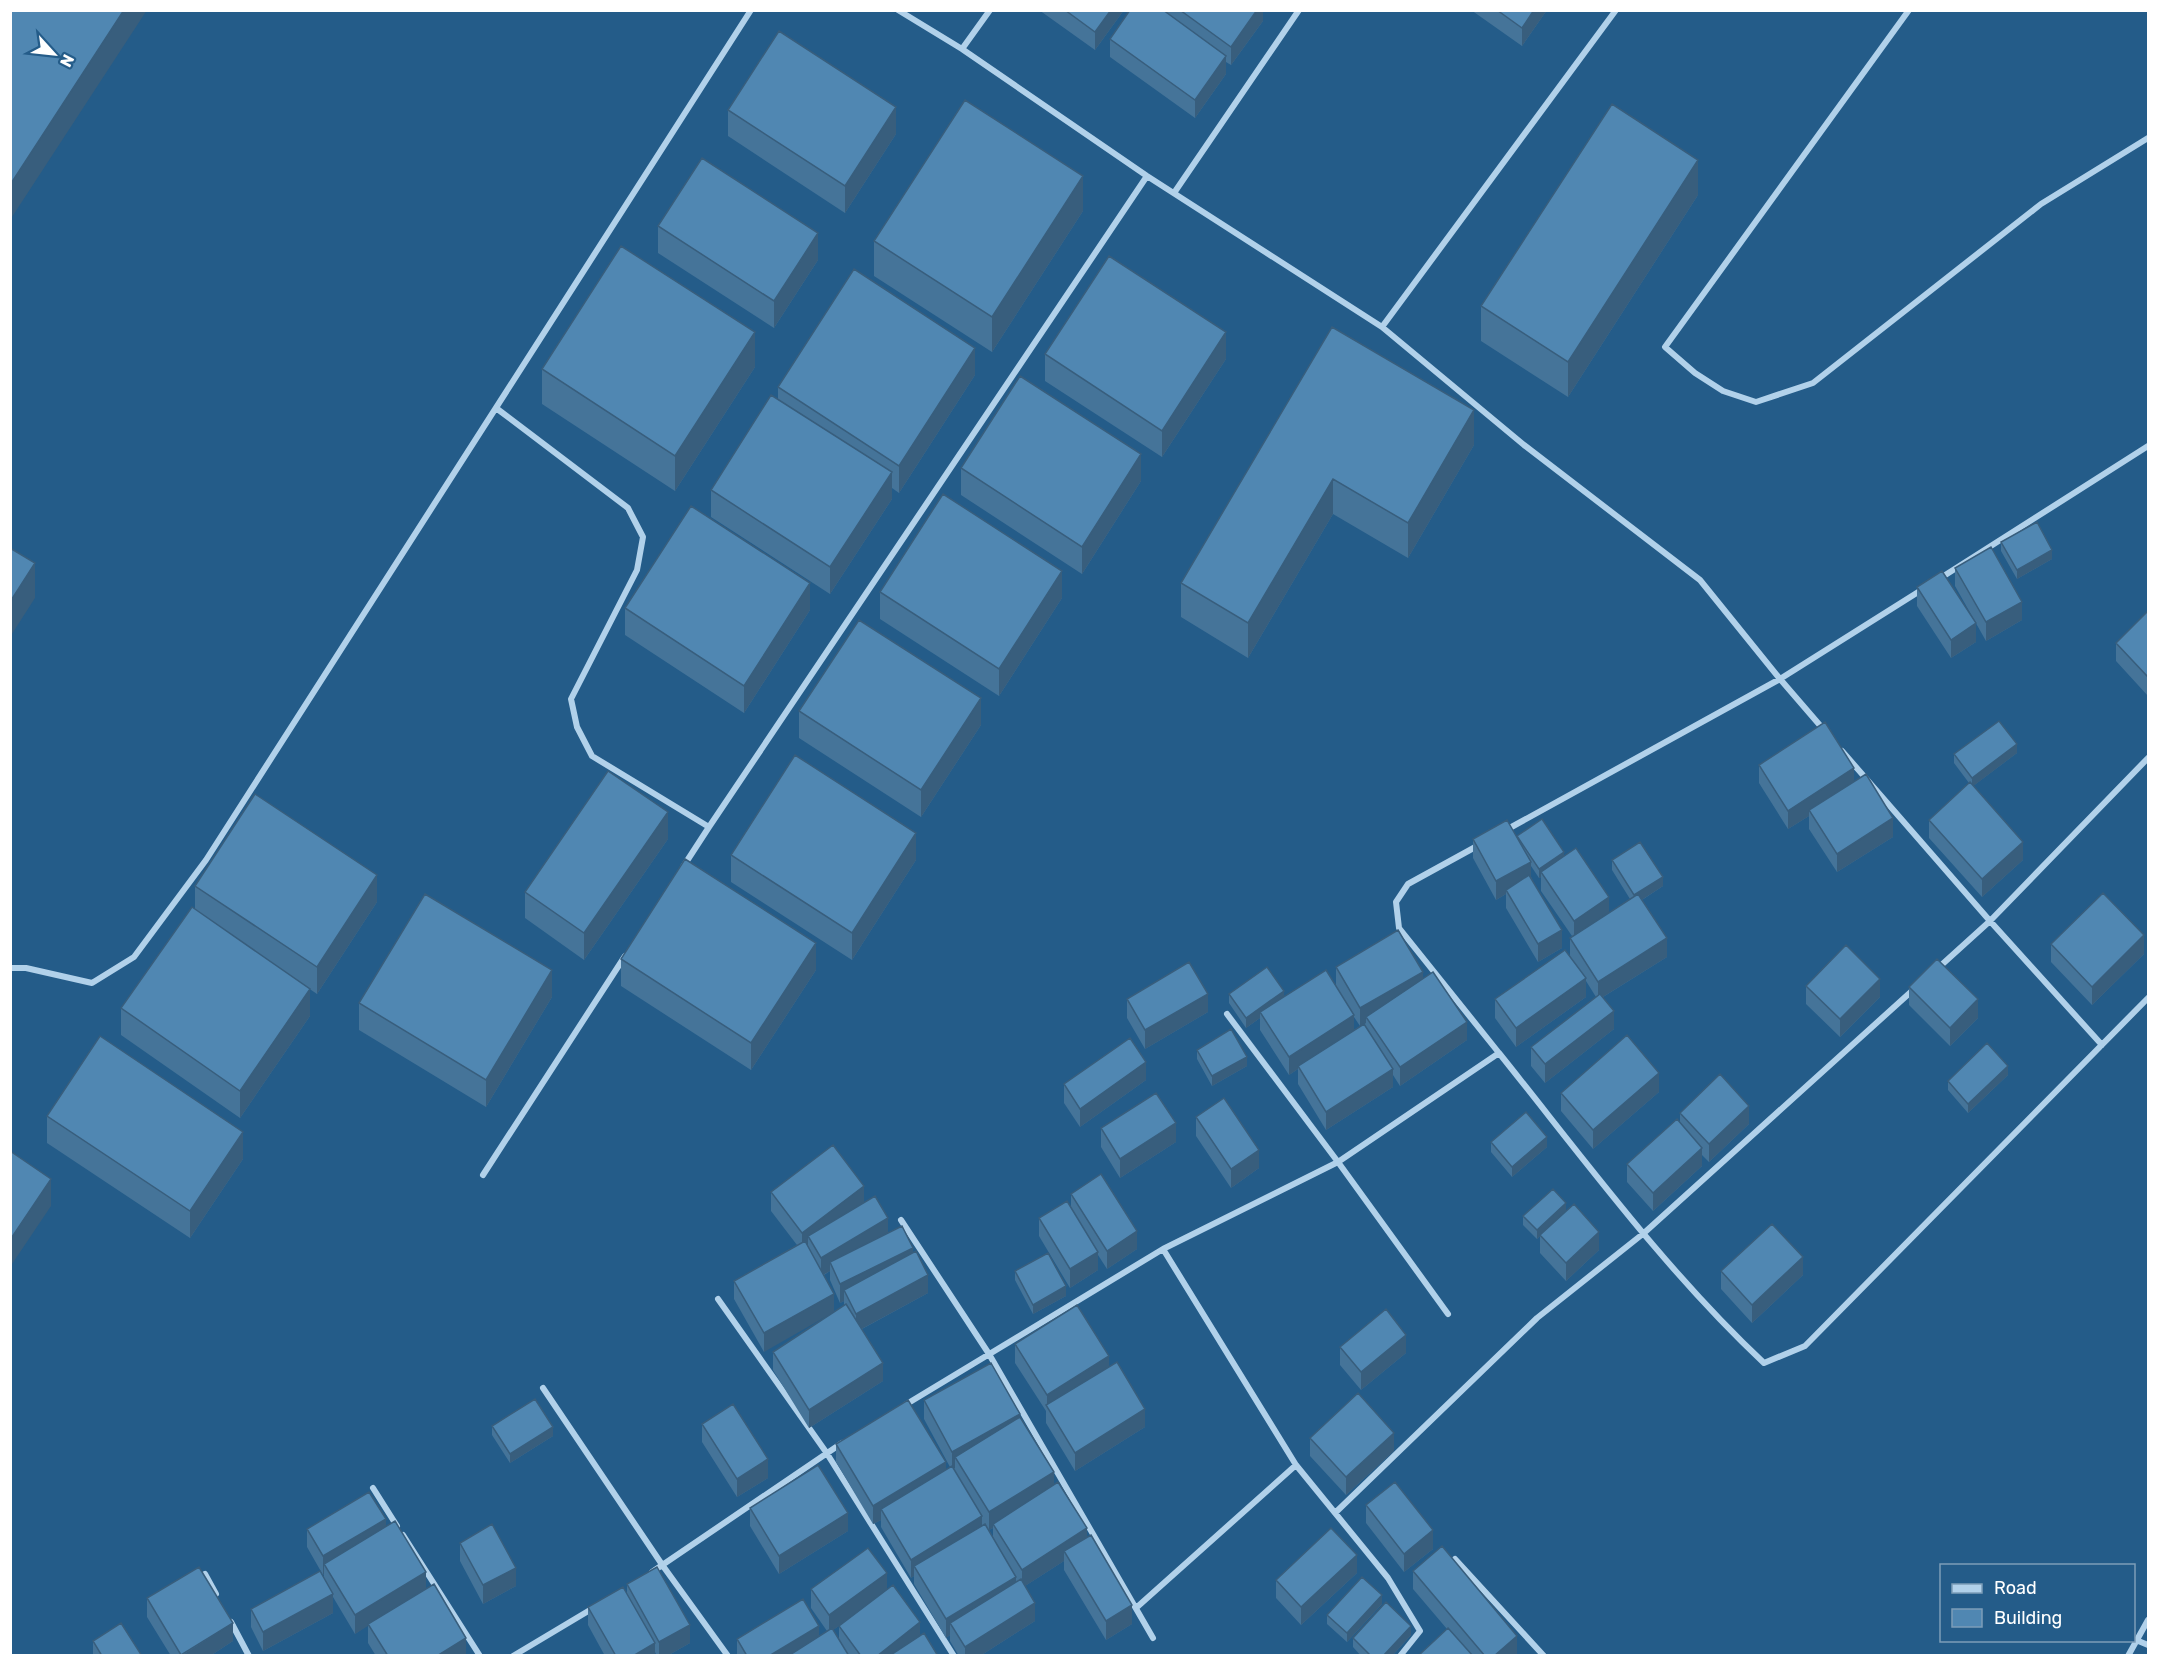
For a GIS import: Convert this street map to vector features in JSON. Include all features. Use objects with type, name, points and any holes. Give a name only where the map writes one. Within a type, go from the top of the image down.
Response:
[{"type":"street","points":[[10,968],[26,968],[92,983],[134,957],[206,860],[751,10]]},
{"type":"street","points":[[898,10],[962,49],[1147,176],[1382,327],[1524,445],[1700,580],[1780,680],[1827,733]]},
{"type":"street","points":[[962,49],[990,10]]},
{"type":"street","points":[[1174,193],[1299,10]]},
{"type":"street","points":[[1382,327],[1616,10]]},
{"type":"street","points":[[1909,10],[1665,347],[1695,373],[1723,391],[1756,402],[1814,383],[2041,204],[2148,138]]},
{"type":"street","points":[[677,877],[1147,176]]},
{"type":"street","points":[[496,408],[628,508],[643,537],[637,570],[571,699],[577,727],[592,756],[709,827]]},
{"type":"street","points":[[1501,833],[1780,680],[2148,446]]},
{"type":"street","points":[[1834,742],[2102,1045]]},
{"type":"street","points":[[1928,977],[1990,921],[2148,758]]},
{"type":"street","points":[[1491,839],[1408,884],[1396,902],[1399,928],[1644,1233],[1724,1325],[1764,1363],[1805,1346],[2148,998]]},
{"type":"street","points":[[483,1175],[632,946]]},
{"type":"street","points":[[1335,1513],[1537,1318],[1644,1233],[1919,985]]},
{"type":"street","points":[[1227,1014],[1448,1314]]},
{"type":"street","points":[[897,1409],[1163,1249],[1338,1162],[1499,1053]]},
{"type":"street","points":[[901,1220],[989,1353],[1153,1638]]},
{"type":"street","points":[[1163,1249],[1296,1465],[1388,1578],[1420,1631],[1400,1656]]},
{"type":"street","points":[[718,1299],[826,1452],[954,1656]]},
{"type":"street","points":[[543,1388],[663,1566],[728,1656]]},
{"type":"street","points":[[643,1578],[826,1452],[847,1440]]},
{"type":"street","points":[[1136,1608],[1296,1465]]},
{"type":"street","points":[[373,1488],[480,1656]]},
{"type":"street","points":[[1455,1559],[1544,1656]]},
{"type":"street","points":[[205,1574],[221,1605]]},
{"type":"street","points":[[513,1656],[603,1602]]},
{"type":"street","points":[[227,1615],[249,1656]]},
{"type":"street","points":[[2128,1656],[2148,1620]]},
{"type":"street","points":[[2136,1640],[2148,1645]]},
{"type":"building","points":[[10,10],[124,10],[10,185]]},
{"type":"building","points":[[1065,10],[1111,10],[1095,32]]},
{"type":"building","points":[[1130,10],[1163,10],[1226,56],[1195,100],[1110,39]]},
{"type":"building","points":[[1180,10],[1257,10],[1231,47]]},
{"type":"building","points":[[1497,10],[1534,10],[1522,28]]},
{"type":"building","points":[[779,31],[896,107],[845,186],[728,110]]},
{"type":"building","points":[[965,100],[1083,176],[992,317],[874,241]]},
{"type":"building","points":[[1612,104],[1698,160],[1568,362],[1481,306]]},
{"type":"building","points":[[702,158],[818,233],[774,301],[658,226]]},
{"type":"building","points":[[621,246],[755,332],[675,456],[542,369]]},
{"type":"building","points":[[1109,256],[1226,332],[1162,431],[1045,354]]},
{"type":"building","points":[[854,269],[975,348],[899,466],[778,387]]},
{"type":"building","points":[[1332,327],[1474,410],[1408,523],[1333,479],[1248,623],[1181,583]]},
{"type":"building","points":[[1020,376],[1141,454],[1082,547],[961,468]]},
{"type":"building","points":[[771,395],[892,472],[830,567],[711,490]]},
{"type":"building","points":[[943,494],[1062,571],[999,669],[880,592]]},
{"type":"building","points":[[691,506],[810,583],[744,686],[625,608]]},
{"type":"building","points":[[2037,522],[2052,550],[2017,570],[2001,542]]},
{"type":"building","points":[[1991,547],[2022,602],[1986,622],[1955,568]]},
{"type":"building","points":[[10,548],[35,563],[10,602]]},
{"type":"building","points":[[1942,571],[1976,623],[1951,640],[1917,587]]},
{"type":"building","points":[[2148,611],[2148,677],[2116,643]]},
{"type":"building","points":[[859,620],[981,698],[921,790],[799,711]]},
{"type":"building","points":[[1999,721],[2017,744],[1972,778],[1954,754]]},
{"type":"building","points":[[1825,722],[1854,768],[1788,811],[1759,765]]},
{"type":"building","points":[[795,755],[916,833],[852,933],[731,855]]},
{"type":"building","points":[[608,771],[668,812],[584,933],[525,892]]},
{"type":"building","points":[[1866,774],[1893,818],[1837,854],[1809,810]]},
{"type":"building","points":[[1970,782],[2023,842],[1982,879],[1929,820]]},
{"type":"building","points":[[255,794],[377,875],[317,967],[195,886]]},
{"type":"building","points":[[1542,819],[1564,852],[1539,869],[1517,836]]},
{"type":"building","points":[[1507,820],[1531,862],[1496,881],[1473,839]]},
{"type":"building","points":[[1640,842],[1663,877],[1634,895],[1612,860]]},
{"type":"building","points":[[1576,848],[1609,897],[1574,921],[1541,872]]},
{"type":"building","points":[[685,859],[816,943],[751,1043],[621,959]]},
{"type":"building","points":[[1529,875],[1562,930],[1538,944],[1506,890]]},
{"type":"building","points":[[2103,893],[2144,935],[2092,987],[2051,944]]},
{"type":"building","points":[[425,894],[552,970],[486,1080],[359,1003]]},
{"type":"building","points":[[1638,894],[1667,938],[1598,982],[1570,938]]},
{"type":"building","points":[[192,907],[310,989],[240,1091],[121,1008]]},
{"type":"building","points":[[1398,930],[1423,972],[1360,1008],[1336,967]]},
{"type":"building","points":[[1846,945],[1880,979],[1840,1019],[1806,986]]},
{"type":"building","points":[[1565,950],[1586,978],[1516,1028],[1495,999]]},
{"type":"building","points":[[1937,959],[1978,999],[1950,1028],[1909,987]]},
{"type":"building","points":[[1189,962],[1208,994],[1145,1030],[1127,999]]},
{"type":"building","points":[[1267,967],[1284,991],[1246,1018],[1229,994]]},
{"type":"building","points":[[1326,970],[1354,1015],[1289,1057],[1260,1012]]},
{"type":"building","points":[[1433,972],[1467,1022],[1400,1067],[1366,1017]]},
{"type":"building","points":[[1600,994],[1614,1011],[1545,1064],[1531,1047]]},
{"type":"building","points":[[1364,1024],[1393,1069],[1326,1112],[1298,1066]]},
{"type":"building","points":[[1231,1029],[1247,1057],[1212,1076],[1197,1050]]},
{"type":"building","points":[[1627,1035],[1659,1073],[1593,1130],[1561,1093]]},
{"type":"building","points":[[100,1036],[243,1132],[190,1211],[47,1116]]},
{"type":"building","points":[[1130,1038],[1146,1062],[1080,1109],[1064,1084]]},
{"type":"building","points":[[1987,1043],[2008,1066],[1968,1104],[1948,1081]]},
{"type":"building","points":[[1720,1074],[1749,1106],[1709,1144],[1680,1113]]},
{"type":"building","points":[[1156,1093],[1176,1123],[1120,1159],[1101,1128]]},
{"type":"building","points":[[1224,1098],[1259,1150],[1231,1169],[1196,1117]]},
{"type":"building","points":[[1526,1112],[1547,1137],[1512,1167],[1491,1142]]},
{"type":"building","points":[[1677,1119],[1702,1148],[1653,1193],[1627,1164]]},
{"type":"building","points":[[833,1145],[864,1186],[802,1233],[771,1192]]},
{"type":"building","points":[[10,1151],[51,1179],[10,1240]]},
{"type":"building","points":[[1101,1174],[1137,1231],[1107,1251],[1071,1194]]},
{"type":"building","points":[[1553,1189],[1566,1203],[1537,1230],[1523,1216]]},
{"type":"building","points":[[875,1196],[888,1218],[821,1258],[808,1236]]},
{"type":"building","points":[[1067,1201],[1098,1252],[1070,1269],[1039,1218]]},
{"type":"building","points":[[1574,1204],[1599,1232],[1566,1263],[1540,1235]]},
{"type":"building","points":[[1772,1224],[1803,1257],[1752,1305],[1721,1271]]},
{"type":"building","points":[[902,1226],[913,1248],[840,1284],[830,1262]]},
{"type":"building","points":[[805,1241],[834,1294],[764,1333],[734,1281]]},
{"type":"building","points":[[916,1251],[928,1275],[856,1314],[844,1290]]},
{"type":"building","points":[[1048,1253],[1066,1286],[1033,1305],[1015,1271]]},
{"type":"building","points":[[846,1304],[883,1363],[809,1410],[773,1352]]},
{"type":"building","points":[[1077,1305],[1109,1356],[1047,1395],[1015,1344]]},
{"type":"building","points":[[1386,1309],[1406,1335],[1361,1372],[1340,1347]]},
{"type":"building","points":[[1117,1362],[1145,1409],[1075,1453],[1046,1405]]},
{"type":"building","points":[[991,1363],[1020,1414],[952,1452],[924,1400]]},
{"type":"building","points":[[1358,1393],[1394,1433],[1346,1477],[1310,1438]]},
{"type":"building","points":[[535,1399],[553,1427],[510,1454],[492,1426]]},
{"type":"building","points":[[908,1400],[946,1462],[873,1506],[836,1444]]},
{"type":"building","points":[[733,1404],[768,1459],[737,1479],[702,1424]]},
{"type":"building","points":[[1020,1417],[1054,1472],[989,1512],[955,1457]]},
{"type":"building","points":[[818,1465],[848,1513],[779,1556],[750,1508]]},
{"type":"building","points":[[952,1466],[982,1516],[911,1560],[881,1509]]},
{"type":"building","points":[[1058,1482],[1087,1528],[1022,1570],[993,1524]]},
{"type":"building","points":[[1395,1482],[1433,1530],[1404,1554],[1366,1505]]},
{"type":"building","points":[[369,1492],[386,1519],[323,1556],[307,1529]]},
{"type":"building","points":[[395,1521],[426,1572],[355,1615],[324,1564]]},
{"type":"building","points":[[492,1524],[516,1568],[483,1585],[460,1543]]},
{"type":"building","points":[[985,1524],[1016,1577],[946,1619],[914,1566]]},
{"type":"building","points":[[1331,1528],[1357,1555],[1301,1607],[1276,1580]]},
{"type":"building","points":[[1091,1535],[1132,1605],[1106,1621],[1064,1551]]},
{"type":"building","points":[[1442,1546],[1517,1636],[1494,1656],[1485,1656],[1413,1571]]},
{"type":"building","points":[[868,1548],[887,1573],[829,1615],[811,1589]]},
{"type":"building","points":[[199,1567],[233,1623],[181,1655],[147,1598]]},
{"type":"building","points":[[657,1567],[690,1625],[659,1642],[627,1584]]},
{"type":"building","points":[[320,1571],[333,1594],[263,1632],[251,1609]]},
{"type":"building","points":[[1362,1577],[1382,1595],[1347,1633],[1327,1615]]},
{"type":"building","points":[[1021,1579],[1035,1603],[965,1647],[950,1623]]},
{"type":"building","points":[[434,1584],[466,1638],[437,1656],[388,1656],[368,1624]]},
{"type":"building","points":[[893,1585],[920,1622],[877,1656],[861,1656],[839,1626]]},
{"type":"building","points":[[623,1587],[655,1643],[633,1656],[616,1656],[588,1607]]},
{"type":"building","points":[[803,1599],[819,1626],[769,1656],[747,1656],[737,1639]]},
{"type":"building","points":[[1386,1602],[1411,1626],[1383,1656],[1371,1656],[1353,1638]]},
{"type":"building","points":[[121,1623],[142,1656],[102,1656],[93,1641]]},
{"type":"building","points":[[832,1628],[849,1656],[788,1656]]},
{"type":"building","points":[[1448,1628],[1473,1656],[1418,1656]]},
{"type":"building","points":[[924,1633],[938,1656],[889,1656]]}]
